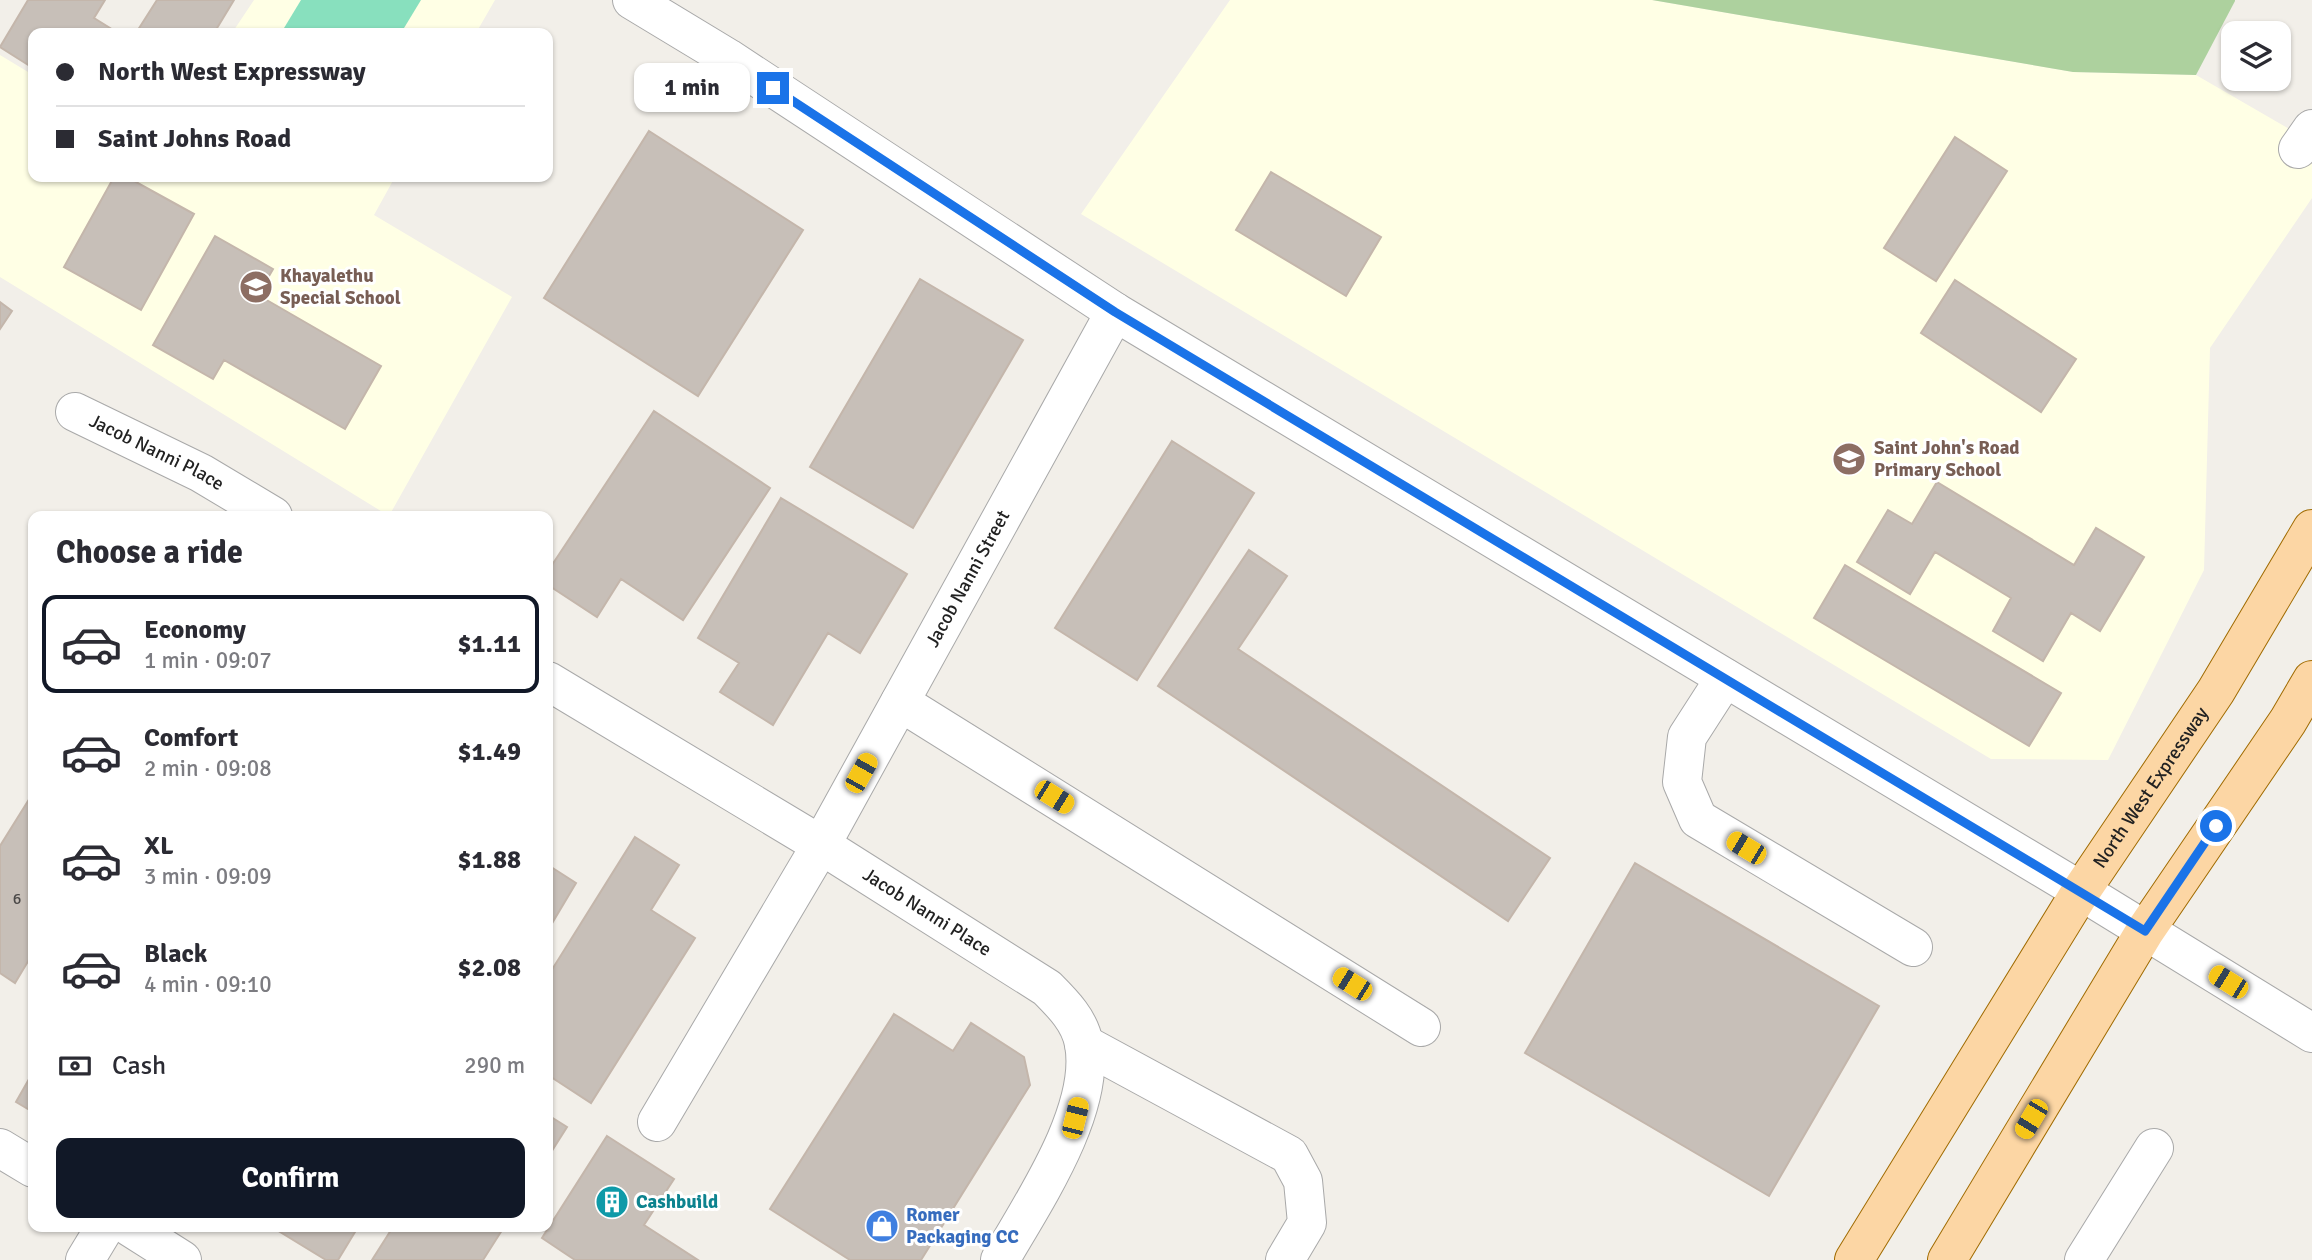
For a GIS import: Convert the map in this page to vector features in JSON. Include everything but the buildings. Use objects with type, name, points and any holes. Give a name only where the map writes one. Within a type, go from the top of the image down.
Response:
[{"type":"main road","name":"North West Expressway","points":[[1854,1260],[2081,891],[2216,691],[2312,529]]},
{"type":"main road","points":[[1947,1260],[2145,931],[2288,721],[2312,680]]},
{"type":"street","points":[[632,0],[727,58],[1115,312],[2081,891],[2312,1033]]},
{"type":"street","name":"Jacob Nanni Street","points":[[657,1122],[821,845],[1115,312]]},
{"type":"street","name":"Jacob Nanni Place","points":[[75,412],[201,474],[264,511]]},
{"type":"street","points":[[1725,678],[1687,737],[1682,782],[1698,819],[1913,947]]},
{"type":"street","name":"Jacob Nanni Place","points":[[553,684],[821,845],[1046,988],[1070,1011],[1084,1044],[1084,1080],[1075,1118],[1053,1168],[1000,1260]]},
{"type":"street","points":[[900,702],[1421,1027]]},
{"type":"street","points":[[1084,1044],[1289,1155],[1303,1181],[1307,1223],[1285,1260]]},
{"type":"street","points":[[0,1148],[28,1165]]},
{"type":"street","points":[[2084,1260],[2154,1148]]},
{"type":"street","points":[[85,1260],[103,1232]]},
{"type":"street","points":[[137,1232],[177,1259]]},
{"type":"shaded area","points":[[254,0],[495,0],[479,28],[235,28]]},
{"type":"shaded area","name":"Saint John's Road Primary School","points":[[1230,0],[1652,0],[2073,72],[2196,75],[2312,142],[2312,198],[2210,348],[2204,570],[2108,760],[1991,759],[1081,214]]},
{"type":"shaded area","name":"Khayalethu Special School","points":[[0,55],[28,72],[28,182],[392,182],[374,215],[512,297],[392,511],[381,511],[0,277]]},
{"type":"green space","points":[[301,0],[421,0],[404,28],[284,28]]},
{"type":"green space","points":[[1652,0],[2235,0],[2224,21],[2221,21],[2221,28],[2196,75],[2073,72]]},
{"type":"place","name":"Khayalethu Special School","points":[[256,287]]},
{"type":"place","name":"Saint John's Road Primary School","points":[[1849,459]]},
{"type":"place","name":"Cashbuild","points":[[612,1202]]},
{"type":"place","name":"Romer Packaging CC","points":[[882,1226]]},
{"type":"route","points":[[773,88],[1115,312],[2145,931],[2216,826]]}]
